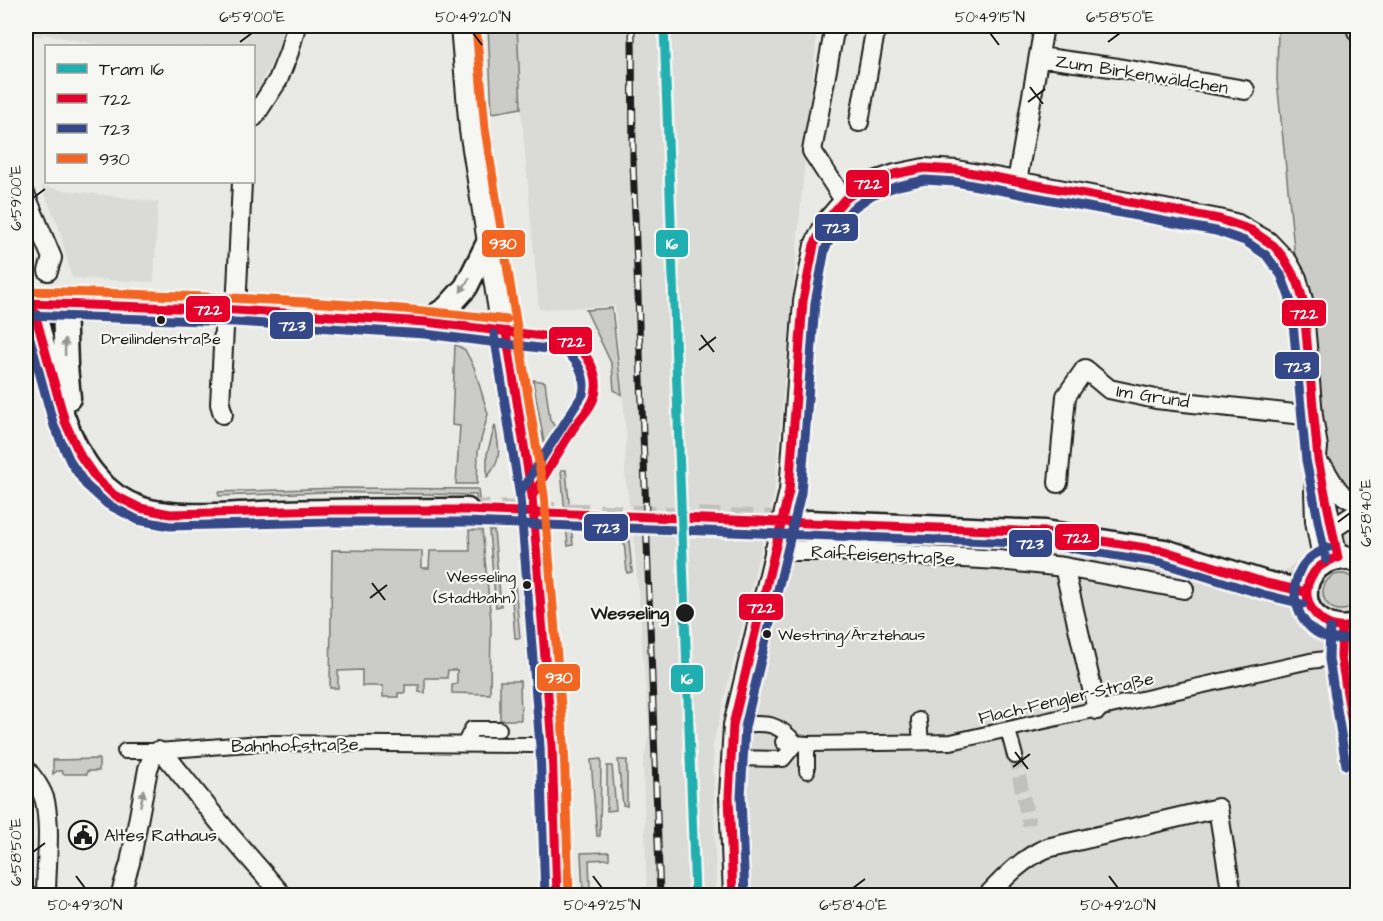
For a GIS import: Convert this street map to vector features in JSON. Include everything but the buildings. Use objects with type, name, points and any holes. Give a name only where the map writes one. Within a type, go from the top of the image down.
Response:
[{"type":"main road","points":[[464,26],[473,130],[532,496],[552,745],[557,896]]},
{"type":"street","points":[[255,115],[278,80],[296,26]]},
{"type":"street","points":[[835,26],[812,151],[844,200]]},
{"type":"street","points":[[859,122],[876,26]]},
{"type":"street","points":[[1017,182],[1044,26]]},
{"type":"street","points":[[1355,26],[1358,33]]},
{"type":"street","name":"Zum Birkenwäldchen","points":[[1040,57],[1245,90]]},
{"type":"street","points":[[732,896],[729,796],[733,725],[789,491],[803,301],[814,245],[826,221],[844,200],[866,184],[924,168],[957,170],[1219,219],[1238,224],[1268,241],[1288,262],[1297,278],[1303,300],[1318,459],[1339,561]]},
{"type":"street","points":[[223,414],[220,405],[242,183]]},
{"type":"street","points":[[26,196],[52,258],[48,271]]},
{"type":"street","points":[[426,322],[447,308],[466,287],[491,237]]},
{"type":"street","points":[[467,510],[331,510],[170,514],[140,508],[114,495],[95,477],[81,457],[65,422],[29,303],[231,310],[426,322],[506,332]]},
{"type":"street","points":[[64,304],[67,382],[77,447]]},
{"type":"street","name":"Im Grund","points":[[1058,483],[1066,396],[1085,369],[1108,389],[1156,399],[1313,416]]},
{"type":"street","points":[[1318,459],[1342,495],[1352,501],[1358,500]]},
{"type":"street","points":[[1318,459],[1314,515],[1339,561]]},
{"type":"street","points":[[1334,528],[1358,512]]},
{"type":"street","points":[[808,522],[1045,532],[1165,551],[1266,583],[1306,592]]},
{"type":"street","name":"Raiffeisenstraße","points":[[774,551],[837,551],[979,559],[1064,567],[1184,589]]},
{"type":"street","points":[[1339,561],[1309,579],[1306,592],[1309,607],[1315,616],[1329,626],[1350,627],[1341,657],[1358,763]]},
{"type":"street","points":[[1064,567],[1097,710]]},
{"type":"street","name":"Flach-Fengler-Straße","points":[[795,743],[951,742],[1310,661],[1341,657]]},
{"type":"street","points":[[919,720],[921,742]]},
{"type":"street","points":[[733,725],[769,724],[784,730],[795,743],[807,771]]},
{"type":"street","points":[[465,743],[472,729],[499,729]]},
{"type":"street","points":[[1008,730],[1015,756]]},
{"type":"street","name":"Bahnhofstraße","points":[[125,751],[165,757],[261,743],[534,745]]},
{"type":"street","points":[[730,758],[783,759],[795,743]]},
{"type":"street","points":[[120,896],[130,863],[148,769],[153,755],[165,757],[242,850],[284,896]]},
{"type":"street","points":[[26,769],[37,784],[45,802],[48,858],[46,896]]},
{"type":"street","points":[[987,896],[1005,876],[1036,852],[1218,808],[1233,896]]},
{"type":"shaded area","points":[[26,26],[283,26],[279,48],[255,93],[255,45],[102,45],[43,34],[42,37],[26,34]]},
{"type":"shaded area","points":[[488,26],[517,26],[521,108],[492,113]]},
{"type":"shaded area","points":[[517,26],[830,26],[829,32],[817,30],[774,493],[713,745],[716,895],[647,895],[643,765],[649,731],[634,538],[625,474],[626,433],[615,306],[539,309],[521,108]]},
{"type":"shaded area","points":[[1278,26],[1355,26],[1357,33],[1357,491],[1346,488],[1318,447],[1297,278],[1277,80]]},
{"type":"shaded area","points":[[41,187],[158,202],[154,282],[72,278],[58,224]]},
{"type":"shaded area","points":[[612,308],[622,395],[614,390],[612,365],[586,310]]},
{"type":"shaded area","points":[[455,344],[465,350],[474,367],[488,414],[478,451],[477,484],[456,484],[460,426],[452,425]]},
{"type":"shaded area","points":[[533,380],[545,382],[550,420],[558,431],[546,454]]},
{"type":"shaded area","points":[[495,425],[498,459],[487,477],[487,454]]},
{"type":"shaded area","points":[[561,470],[566,470],[573,545],[568,546]]},
{"type":"shaded area","points":[[341,488],[478,489],[491,620],[490,694],[452,693],[452,685],[457,684],[457,670],[448,670],[447,678],[425,678],[425,693],[419,692],[419,685],[405,685],[405,693],[398,693],[398,697],[383,697],[383,686],[362,686],[362,670],[338,671],[338,688],[330,688],[332,550],[422,551],[422,568],[429,568],[430,551],[470,551],[469,530],[480,530],[476,495],[325,492],[219,496],[218,492]]},
{"type":"shaded area","points":[[1357,517],[1357,895],[737,896],[737,730],[770,583],[807,541],[966,547],[1045,532],[1266,583],[1300,560],[1322,533]]},
{"type":"shaded area","points":[[622,520],[627,520],[632,572],[627,573]]},
{"type":"shaded area","points":[[489,531],[494,531],[501,606],[496,607]]},
{"type":"shaded area","points":[[1341,574],[1353,580],[1359,592],[1353,604],[1341,610],[1329,604],[1323,592],[1329,580]]},
{"type":"shaded area","points":[[515,585],[520,638],[515,638],[511,586]]},
{"type":"shaded area","points":[[500,681],[520,681],[521,720],[500,720]]},
{"type":"shaded area","points":[[99,759],[99,771],[87,771],[87,774],[63,774],[62,771],[57,771],[53,774],[53,760]]},
{"type":"shaded area","points":[[601,759],[600,836],[597,836],[591,760]]},
{"type":"shaded area","points":[[618,760],[627,760],[627,806],[623,805]]},
{"type":"shaded area","points":[[607,766],[612,766],[616,810],[607,811]]},
{"type":"shaded area","points":[[609,852],[609,859],[589,860],[590,888],[603,888],[603,893],[583,893],[581,853]]},
{"type":"tunnel","points":[[467,510],[808,522]]},
{"type":"tunnel","points":[[1015,756],[1029,825]]},
{"type":"railway","points":[[632,26],[633,161],[660,896]]},
{"type":"tram line","name":"16","points":[[664,26],[695,896]]},
{"type":"transit line","name":"930","points":[[476,26],[485,129],[544,495],[564,744],[569,896]]},
{"type":"transit line","name":"722","points":[[733,896],[729,796],[733,725],[789,491],[803,301],[814,245],[826,221],[844,200],[866,184],[895,174],[924,168],[957,170],[1219,219],[1251,230],[1274,246],[1298,283],[1303,300],[1318,459],[1338,558]]},
{"type":"transit line","name":"723","points":[[745,896],[741,796],[745,727],[801,493],[815,303],[825,249],[836,228],[852,209],[872,195],[925,180],[956,182],[1216,231],[1245,241],[1266,255],[1281,275],[1291,302],[1306,460],[1326,560]]},
{"type":"transit line","name":"930","points":[[26,291],[327,303],[507,320]]},
{"type":"transit line","name":"722","points":[[26,303],[236,310],[426,322],[568,339],[587,357],[594,373],[596,390],[590,406],[573,429],[532,496]]},
{"type":"transit line","name":"722","points":[[32,303],[65,422],[81,457],[95,477],[114,495],[140,508],[170,514],[331,510],[467,510],[1045,532],[1165,551],[1266,583],[1306,592]]},
{"type":"transit line","name":"723","points":[[26,315],[235,322],[425,334],[564,351],[580,370],[584,381],[583,394],[522,490]]},
{"type":"transit line","name":"723","points":[[26,324],[54,426],[71,463],[86,485],[107,504],[138,520],[170,526],[331,522],[467,522],[1044,544],[1162,563],[1262,594],[1303,604]]},
{"type":"transit line","name":"722","points":[[506,332],[532,496],[552,745],[557,896]]},
{"type":"transit line","name":"723","points":[[494,334],[520,497],[540,746],[545,896]]},
{"type":"transit line","name":"723","points":[[1328,548],[1311,557],[1298,576],[1295,587],[1298,609],[1311,628],[1321,635],[1335,639],[1358,637]]},
{"type":"transit line","name":"722","points":[[1333,559],[1318,568],[1311,577],[1308,585],[1308,601],[1317,615],[1330,625],[1340,627],[1358,625]]},
{"type":"transit line","name":"723","points":[[1330,628],[1329,659],[1346,765]]},
{"type":"transit line","name":"722","points":[[1342,628],[1341,657],[1358,760]]},
{"type":"place","name":"Dreilindenstraße","points":[[161,320]]},
{"type":"place","name":"Wesseling (Stadtbahn)","points":[[527,585]]},
{"type":"place","name":"Wesseling","points":[[685,613]]},
{"type":"place","name":"Westring/Ärztehaus","points":[[767,634]]},
{"type":"place","name":"Altes Rathaus","points":[[83,835]]}]
